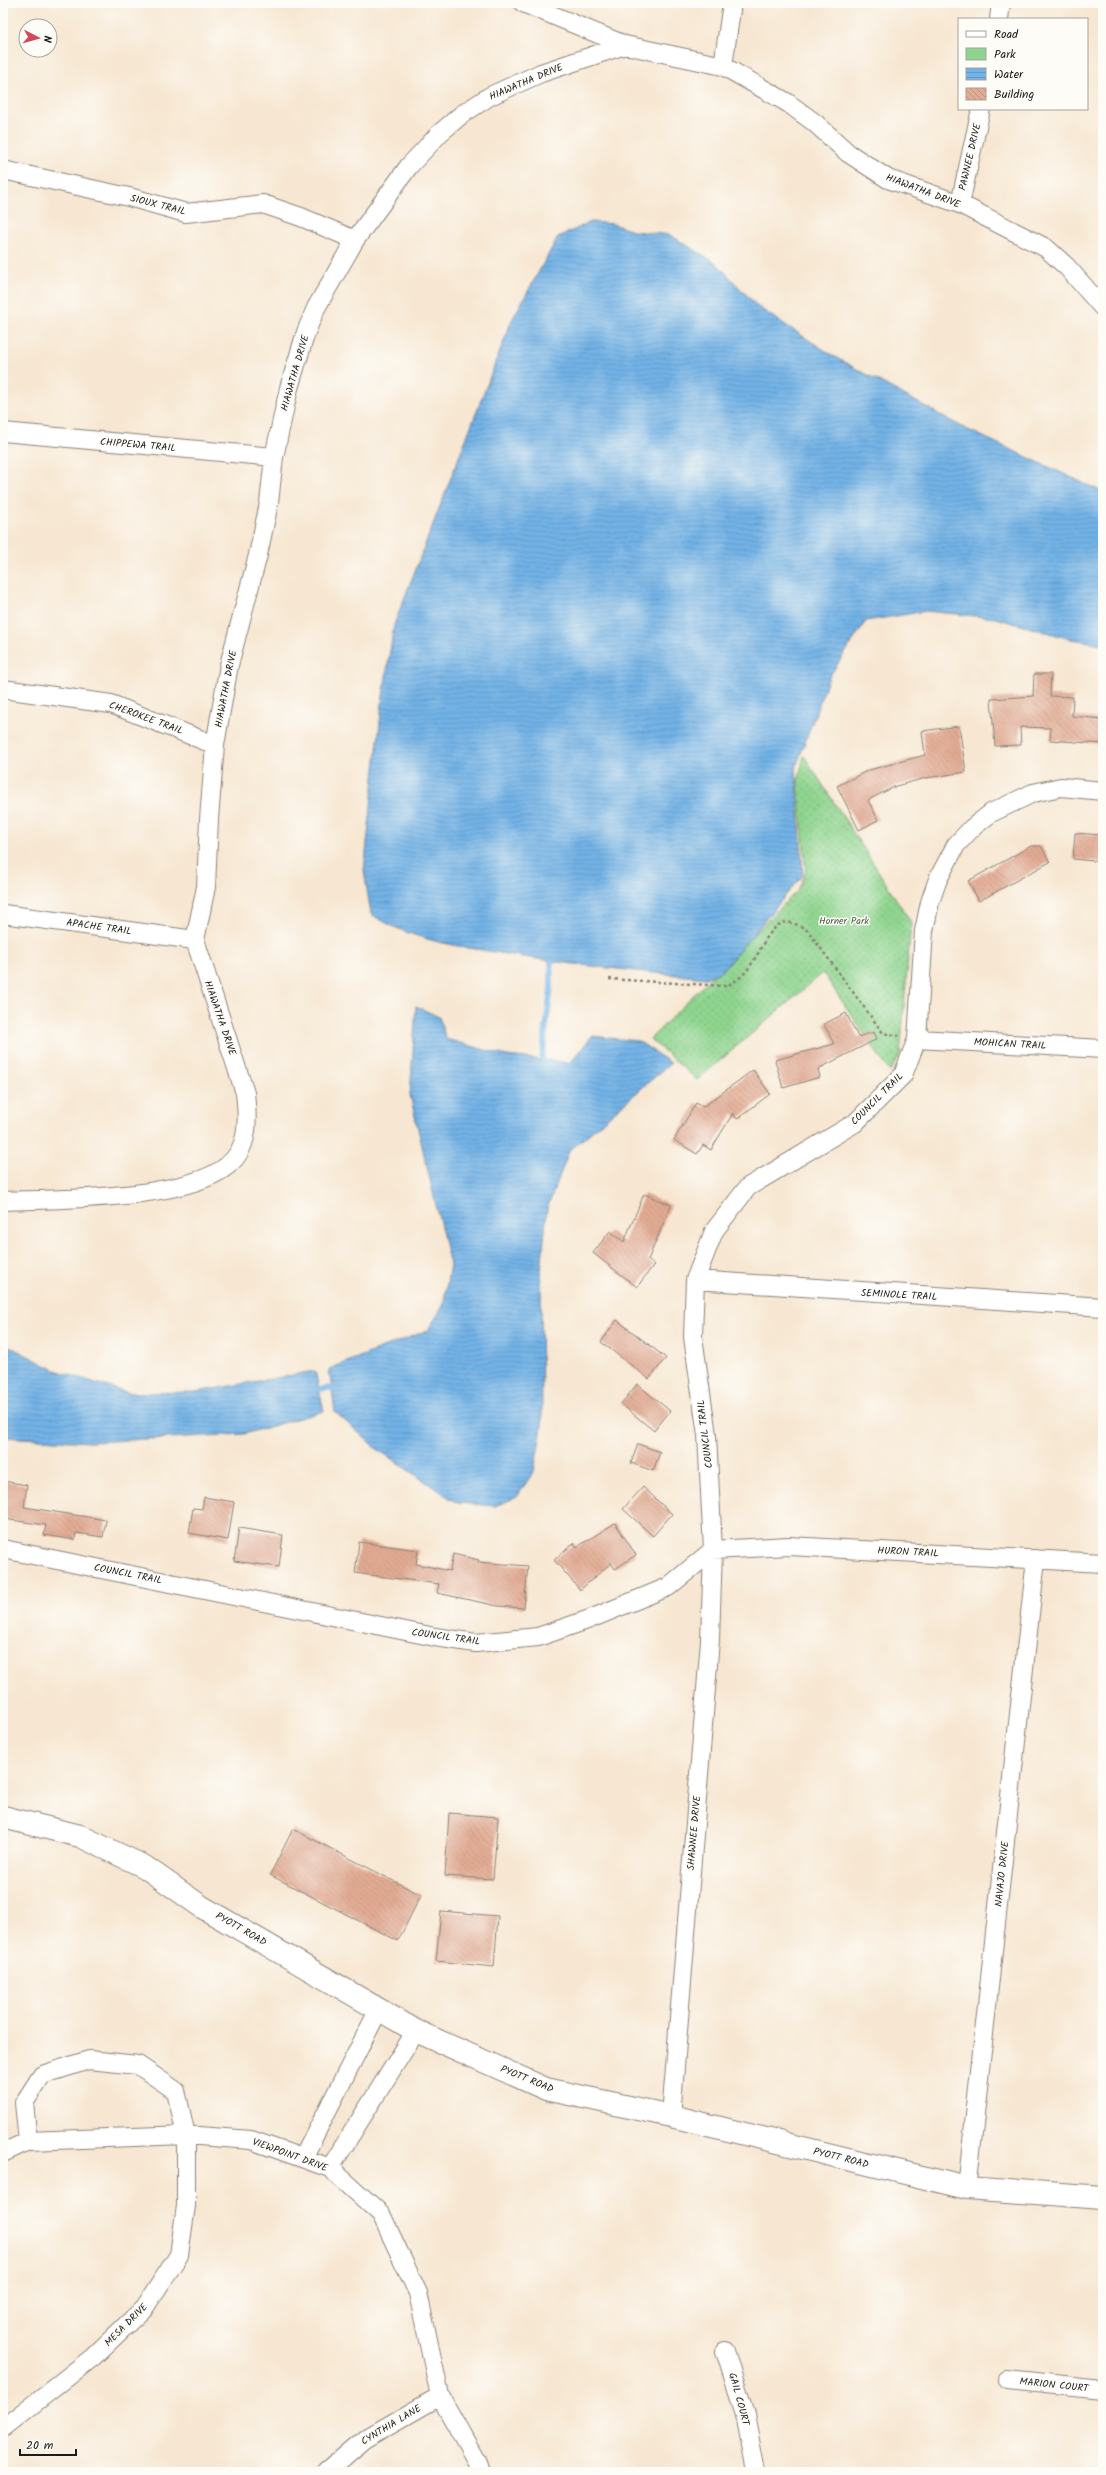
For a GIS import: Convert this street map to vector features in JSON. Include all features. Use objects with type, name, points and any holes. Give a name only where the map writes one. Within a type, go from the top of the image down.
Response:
[{"type":"street","points":[[523,3],[625,44]]},
{"type":"street","points":[[723,66],[732,3]]},
{"type":"street","points":[[999,18],[1001,3]]},
{"type":"street","name":"HIAWATHA DRIVE","points":[[3,1201],[112,1196],[169,1188],[209,1176],[227,1166],[238,1153],[246,1135],[248,1119],[245,1093],[195,940],[206,887],[209,819],[215,745],[229,665],[258,555],[269,503],[274,457],[288,388],[306,332],[316,308],[355,240],[409,166],[440,133],[490,96],[541,73],[625,44],[723,66],[788,103],[814,123],[848,153],[888,179],[960,204],[1046,248],[1067,267],[1103,308]]},
{"type":"street","name":"PAWNEE DRIVE","points":[[960,204],[981,110]]},
{"type":"street","name":"SIOUX TRAIL","points":[[3,170],[129,197],[186,213],[263,204],[301,217],[355,240]]},
{"type":"street","name":"CHIPPEWA TRAIL","points":[[3,432],[274,457]]},
{"type":"street","name":"CHEROKEE TRAIL","points":[[3,689],[111,704],[215,745]]},
{"type":"street","name":"COUNCIL TRAIL","points":[[3,1549],[429,1636],[476,1643],[538,1637],[590,1620],[668,1587],[713,1550],[706,1435],[693,1337],[695,1280],[714,1231],[748,1187],[856,1123],[903,1075],[917,1039],[924,930],[938,879],[956,844],[972,828],[991,813],[1033,793],[1062,787],[1103,791]]},
{"type":"street","name":"APACHE TRAIL","points":[[3,914],[195,940]]},
{"type":"street","name":"MOHICAN TRAIL","points":[[917,1039],[1103,1049]]},
{"type":"street","name":"SEMINOLE TRAIL","points":[[695,1280],[1103,1307]]},
{"type":"street","name":"HURON TRAIL","points":[[713,1550],[789,1546],[1103,1563]]},
{"type":"street","name":"SHAWNEE DRIVE","points":[[671,2116],[710,1640],[713,1550]]},
{"type":"street","name":"NAVAJO DRIVE","points":[[967,2188],[1036,1559]]},
{"type":"street","name":"PYOTT ROAD","points":[[3,1817],[80,1836],[145,1867],[202,1906],[416,2031],[546,2089],[671,2116],[967,2188],[1103,2198]]},
{"type":"street","points":[[303,2158],[379,2009]]},
{"type":"street","points":[[330,2168],[416,2031]]},
{"type":"street","name":"MESA DRIVE","points":[[3,2428],[93,2357],[146,2307],[179,2255],[186,2206],[186,2135],[176,2092],[138,2065],[89,2060],[42,2075],[24,2103],[28,2141]]},
{"type":"street","name":"VIEWPOINT DRIVE","points":[[3,2153],[28,2141],[186,2135],[251,2140],[330,2168],[381,2214],[418,2293],[440,2396],[476,2460],[480,2472]]},
{"type":"street","name":"GAIL COURT","points":[[726,2351],[745,2414],[756,2472]]},
{"type":"street","name":"MARION COURT","points":[[1006,2380],[1103,2390]]},
{"type":"street","name":"CYNTHIA LANE","points":[[326,2472],[365,2439],[440,2396]]},
{"type":"path","points":[[609,979],[725,986],[738,982],[773,930],[783,923],[794,923],[808,930],[883,1033],[917,1039]]},
{"type":"green space","name":"Horner Park","points":[[804,756],[911,922],[900,1055],[890,1072],[823,973],[697,1080],[650,1039],[798,890],[806,872],[798,781]]},
{"type":"water","points":[[591,222],[613,224],[633,231],[670,235],[716,263],[758,307],[835,357],[964,428],[1103,492],[1103,644],[1071,639],[995,618],[926,611],[866,621],[829,677],[796,767],[803,875],[722,971],[706,978],[551,961],[433,941],[402,930],[371,914],[364,871],[382,703],[394,625],[512,320],[558,237]]},
{"type":"water","points":[[416,1006],[439,1017],[446,1039],[507,1056],[570,1063],[592,1036],[638,1041],[671,1063],[569,1151],[547,1209],[541,1271],[542,1427],[534,1471],[517,1497],[495,1506],[457,1503],[377,1449],[335,1412],[329,1369],[428,1330],[443,1306],[450,1265],[410,1095]]},
{"type":"water","points":[[3,1343],[55,1370],[128,1393],[196,1392],[315,1371],[324,1411],[244,1434],[90,1442],[3,1437]]},
{"type":"building","points":[[1034,674],[1051,674],[1050,696],[1073,697],[1072,716],[1103,719],[1103,744],[1050,740],[1051,728],[1020,727],[1021,745],[995,746],[991,699],[1033,696]]},
{"type":"building","points":[[959,726],[966,772],[926,778],[896,786],[868,800],[878,820],[859,830],[837,786],[869,770],[925,755],[922,731]]},
{"type":"building","points":[[1075,833],[1103,835],[1103,862],[1073,859]]},
{"type":"building","points":[[1031,846],[1041,846],[1050,862],[979,901],[968,881]]},
{"type":"building","points":[[846,1013],[858,1037],[874,1032],[877,1039],[818,1069],[820,1077],[783,1088],[775,1060],[834,1044],[824,1024]]},
{"type":"building","points":[[753,1070],[770,1094],[737,1119],[733,1113],[711,1150],[703,1145],[697,1154],[674,1140],[696,1103],[703,1107]]},
{"type":"building","points":[[644,1194],[671,1205],[648,1260],[654,1265],[637,1287],[593,1253],[610,1231],[624,1242]]},
{"type":"building","points":[[617,1320],[666,1358],[649,1379],[601,1342]]},
{"type":"building","points":[[637,1384],[670,1411],[654,1431],[621,1404]]},
{"type":"building","points":[[638,1444],[660,1452],[653,1471],[631,1463]]},
{"type":"building","points":[[3,1481],[27,1485],[24,1507],[106,1520],[103,1537],[76,1533],[75,1540],[44,1535],[46,1525],[3,1519]]},
{"type":"building","points":[[643,1487],[672,1514],[653,1536],[623,1509]]},
{"type":"building","points":[[204,1497],[234,1502],[228,1540],[189,1533],[193,1508],[202,1509]]},
{"type":"building","points":[[615,1523],[636,1555],[615,1569],[611,1563],[580,1590],[554,1560],[574,1543],[577,1547]]},
{"type":"building","points":[[239,1528],[283,1535],[279,1567],[234,1561]]},
{"type":"building","points":[[359,1542],[418,1550],[416,1564],[450,1571],[453,1554],[479,1560],[478,1562],[528,1566],[524,1608],[498,1606],[437,1593],[439,1584],[355,1573]]},
{"type":"building","points":[[449,1813],[498,1817],[493,1879],[445,1876]]},
{"type":"building","points":[[293,1829],[421,1895],[398,1941],[270,1875]]},
{"type":"building","points":[[441,1911],[498,1916],[494,1967],[436,1961]]},
{"type":"waterway","points":[[542,1060],[551,987],[551,962]]},
{"type":"waterway","points":[[319,1389],[332,1388]]}]
